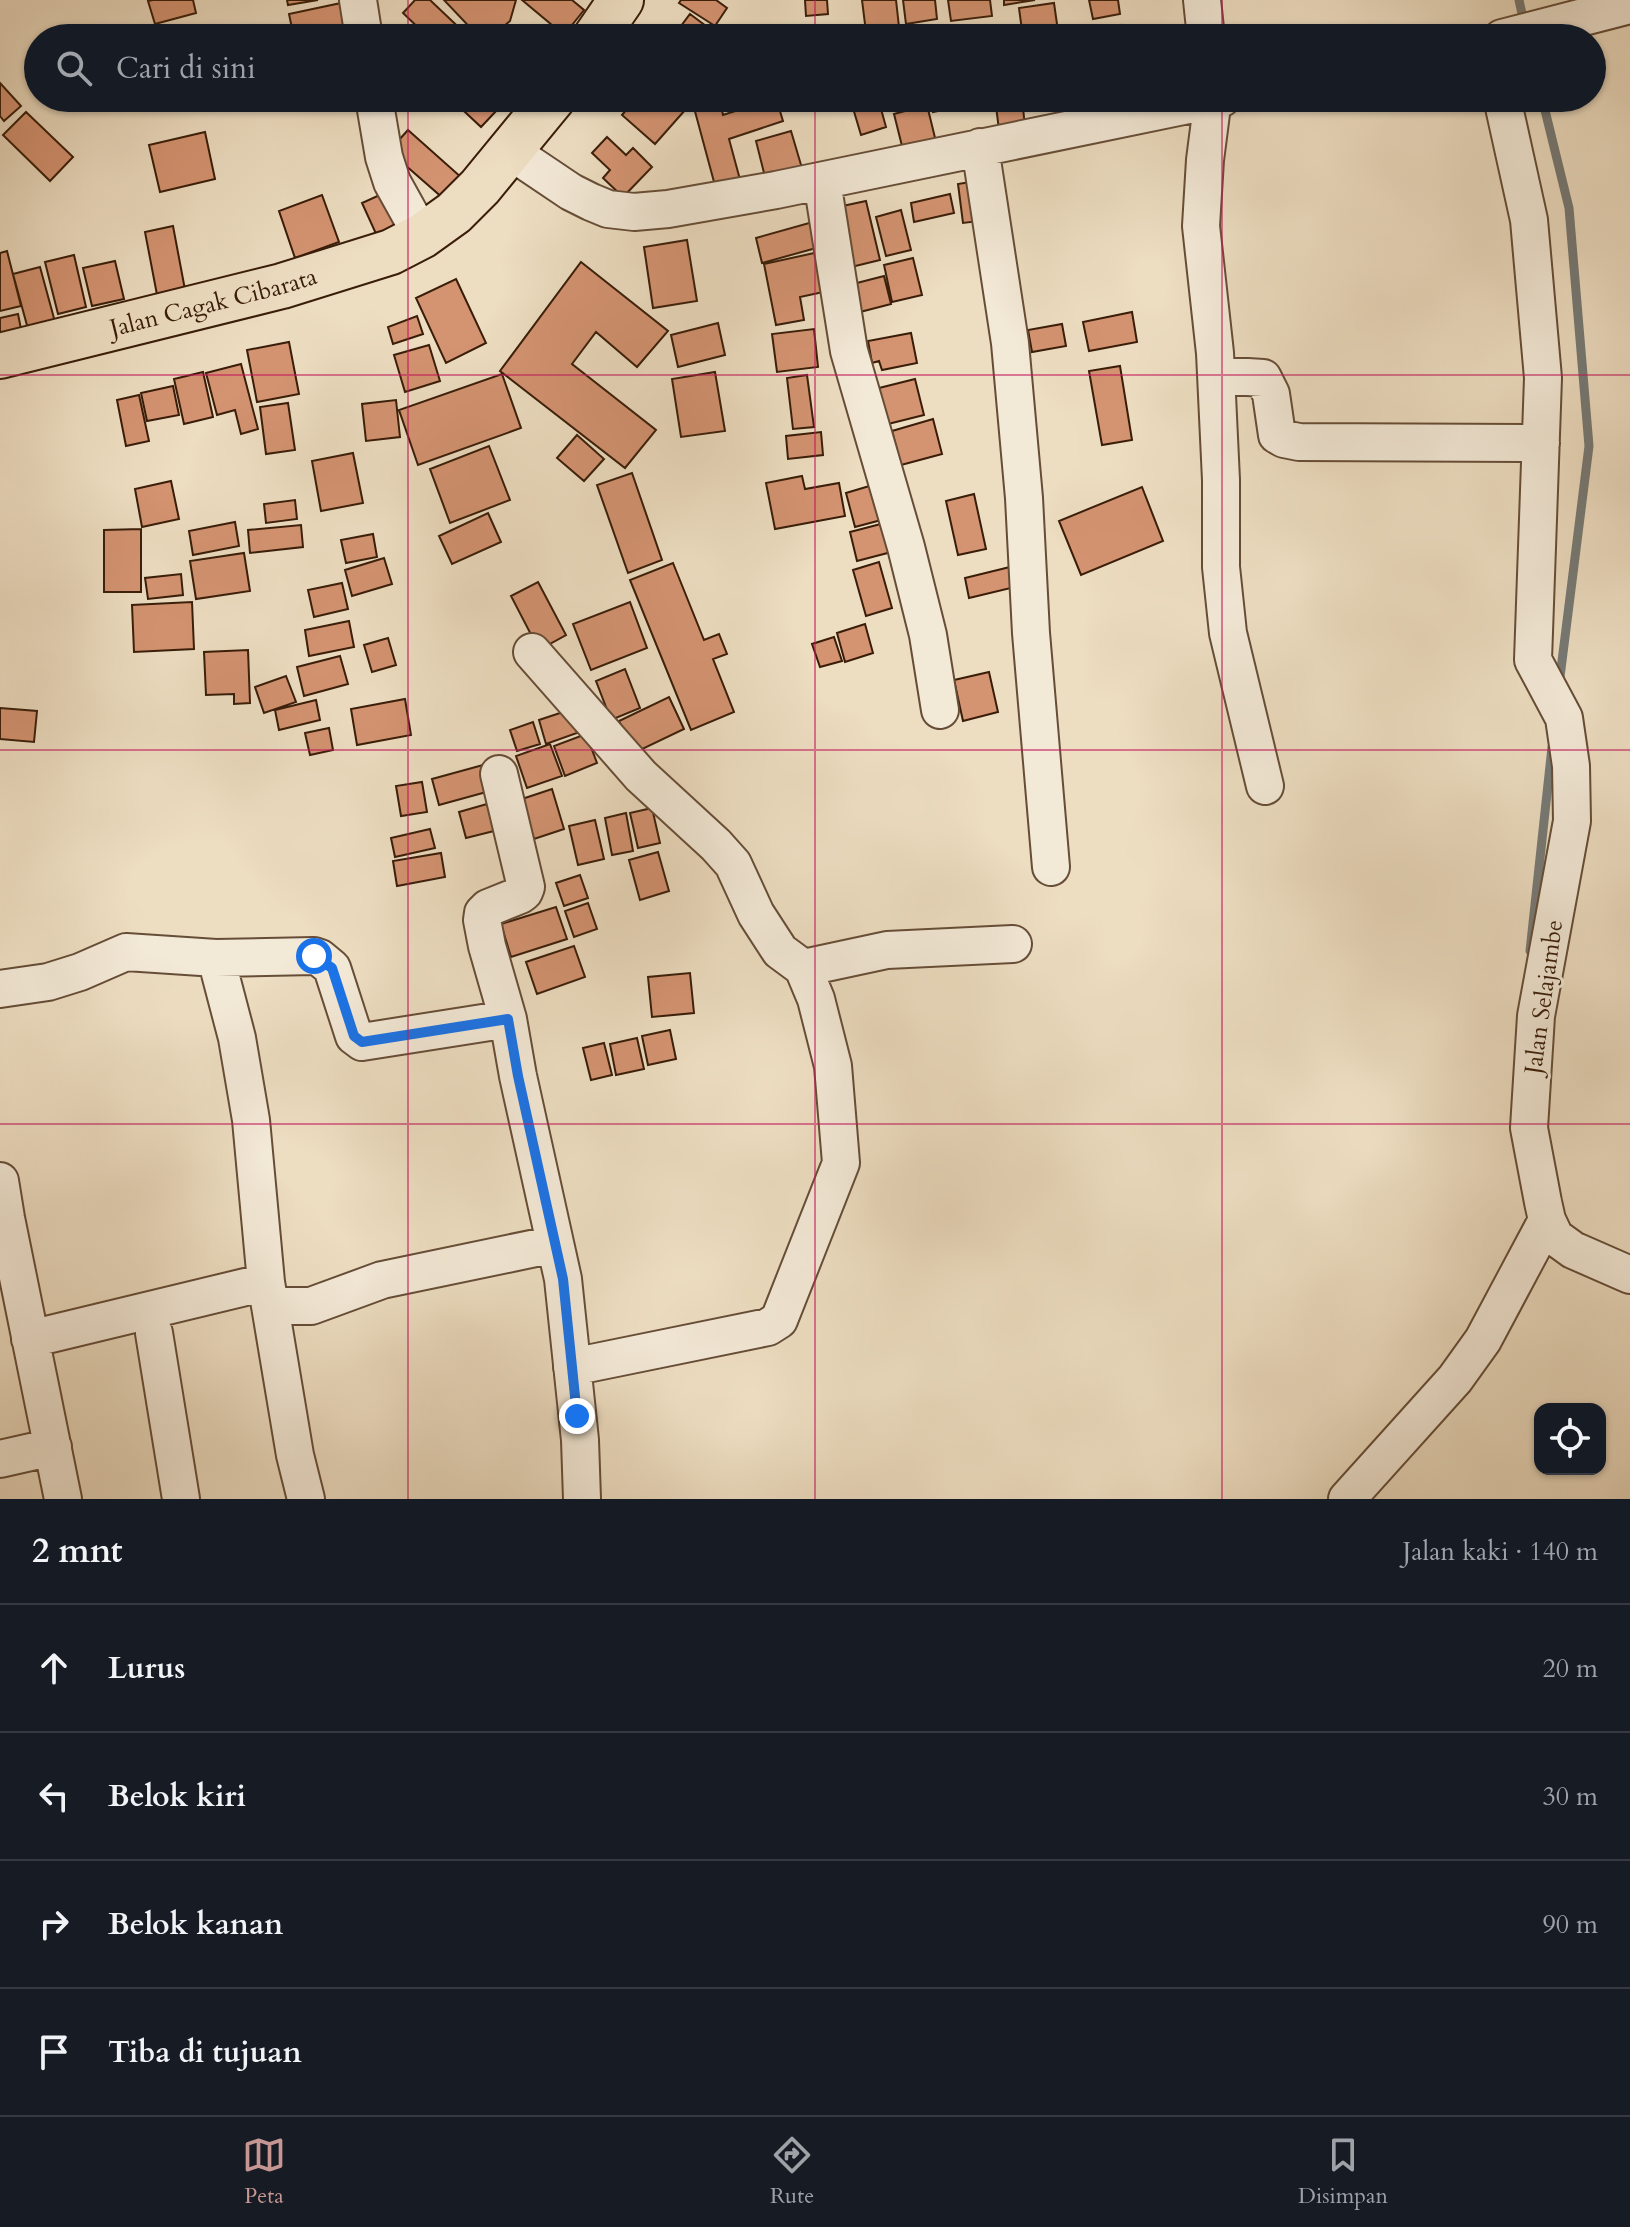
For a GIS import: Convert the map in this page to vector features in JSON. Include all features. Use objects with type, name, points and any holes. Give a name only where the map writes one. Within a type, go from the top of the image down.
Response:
[{"type":"highway","points":[[605,24],[621,0]]},
{"type":"highway","name":"Jalan Cagak Cibarata","points":[[0,356],[282,286],[391,252],[422,236],[454,213],[480,187],[542,112]]},
{"type":"street","points":[[358,0],[362,24]]},
{"type":"street","points":[[1202,0],[1205,24]]},
{"type":"street","points":[[1557,24],[1630,5]]},
{"type":"street","points":[[376,112],[392,182],[422,236]]},
{"type":"street","points":[[510,151],[571,192],[620,212],[668,209],[822,181],[1152,112]]},
{"type":"street","points":[[1214,112],[1205,160],[1201,226],[1216,375],[1221,567],[1228,633],[1265,786]]},
{"type":"street","points":[[1216,375],[1263,378],[1271,394],[1277,435],[1284,439],[1299,442],[1541,443],[1543,378],[1529,220],[1505,112]]},
{"type":"street","points":[[980,147],[1010,343],[1051,867]]},
{"type":"street","points":[[822,181],[849,351],[906,547],[928,635],[940,710]]},
{"type":"street","name":"Jalan Selajambe","points":[[1541,443],[1533,660],[1564,718],[1571,766],[1572,821],[1536,1016],[1529,1128],[1547,1220]]},
{"type":"street","points":[[532,652],[641,776],[733,864],[756,914],[780,951],[803,968],[816,999],[833,1066],[841,1163],[779,1320],[768,1327],[572,1367]]},
{"type":"street","points":[[499,774],[526,887],[520,895],[488,908],[483,916],[487,946],[508,1019],[563,1279],[580,1440],[582,1499]]},
{"type":"street","points":[[803,968],[887,950],[1013,944]]},
{"type":"street","points":[[0,989],[48,982],[126,952],[216,958],[314,956],[332,968],[354,1036],[362,1042],[508,1019]]},
{"type":"street","points":[[216,958],[237,1038],[251,1120],[268,1294],[295,1455],[306,1499]]},
{"type":"street","points":[[0,1181],[63,1499]]},
{"type":"street","points":[[1547,1220],[1561,1243],[1630,1275]]},
{"type":"street","points":[[1347,1499],[1455,1379],[1483,1340],[1547,1220]]},
{"type":"street","points":[[30,1339],[268,1294],[311,1306],[382,1280],[555,1244]]},
{"type":"street","points":[[154,1333],[181,1499]]},
{"type":"street","points":[[0,1459],[53,1447]]},
{"type":"building","points":[[193,0],[196,13],[155,24],[148,1]]},
{"type":"building","points":[[287,0],[318,0],[288,5]]},
{"type":"building","points":[[415,0],[430,0],[455,24],[414,24],[403,13]]},
{"type":"building","points":[[444,0],[516,0],[506,24],[467,24]]},
{"type":"building","points":[[522,0],[572,0],[584,10],[573,24],[551,24]]},
{"type":"building","points":[[681,0],[716,0],[727,8],[716,24],[712,24],[679,3]]},
{"type":"building","points":[[805,0],[827,0],[828,14],[806,16]]},
{"type":"building","points":[[862,0],[896,0],[899,24],[865,24]]},
{"type":"building","points":[[903,0],[935,0],[937,19],[906,24]]},
{"type":"building","points":[[948,0],[990,0],[992,16],[951,21]]},
{"type":"building","points":[[1004,0],[1035,0],[1004,5]]},
{"type":"building","points":[[1089,0],[1118,0],[1120,14],[1093,19]]},
{"type":"building","points":[[341,3],[346,24],[291,24],[289,14]]},
{"type":"building","points":[[1054,3],[1057,24],[1021,24],[1019,8]]},
{"type":"building","points":[[690,14],[703,24],[682,24]]},
{"type":"building","points":[[0,83],[21,106],[4,121],[0,116]]},
{"type":"building","points":[[26,112],[73,157],[50,181],[3,135]]},
{"type":"building","points":[[465,112],[495,112],[481,127]]},
{"type":"building","points":[[624,112],[683,112],[655,144],[622,115]]},
{"type":"building","points":[[695,112],[722,112],[723,115],[732,112],[780,112],[783,121],[729,139],[742,187],[717,193]]},
{"type":"building","points":[[854,112],[882,112],[886,127],[861,135]]},
{"type":"building","points":[[929,112],[937,146],[904,154],[894,114]]},
{"type":"building","points":[[997,112],[1023,112],[1025,127],[999,130]]},
{"type":"building","points":[[408,130],[462,178],[444,199],[389,151]]},
{"type":"building","points":[[791,131],[804,175],[767,185],[756,141]]},
{"type":"building","points":[[205,132],[215,179],[160,192],[149,145]]},
{"type":"building","points":[[607,137],[626,155],[633,148],[652,167],[623,197],[603,178],[610,170],[592,153]]},
{"type":"building","points":[[982,180],[988,220],[963,223],[958,184]]},
{"type":"building","points":[[384,193],[398,226],[377,236],[362,203]]},
{"type":"building","points":[[950,194],[954,213],[914,222],[911,203]]},
{"type":"building","points":[[322,195],[339,242],[295,258],[279,211]]},
{"type":"building","points":[[866,201],[880,260],[847,268],[833,208]]},
{"type":"building","points":[[901,210],[911,250],[886,256],[876,217]]},
{"type":"building","points":[[820,220],[827,245],[762,263],[756,238]]},
{"type":"building","points":[[173,226],[186,295],[158,300],[145,232]]},
{"type":"building","points":[[687,240],[697,301],[653,308],[644,247]]},
{"type":"building","points":[[828,250],[837,289],[800,297],[804,320],[776,325],[764,264]]},
{"type":"building","points":[[7,251],[21,306],[0,311],[0,253]]},
{"type":"building","points":[[74,255],[86,307],[58,314],[45,262]]},
{"type":"building","points":[[913,258],[922,295],[892,302],[884,265]]},
{"type":"building","points":[[115,261],[124,299],[92,306],[83,268]]},
{"type":"building","points":[[581,262],[668,331],[637,367],[596,332],[572,364],[656,430],[625,468],[500,371]]},
{"type":"building","points":[[40,267],[55,322],[28,329],[13,274]]},
{"type":"building","points":[[884,276],[891,304],[860,312],[853,284]]},
{"type":"building","points":[[456,279],[486,343],[446,363],[416,298]]},
{"type":"building","points":[[1132,312],[1137,342],[1089,351],[1083,322]]},
{"type":"building","points":[[18,314],[22,334],[0,338],[0,318]]},
{"type":"building","points":[[417,316],[423,334],[393,344],[388,327]]},
{"type":"building","points":[[718,323],[725,355],[678,367],[671,335]]},
{"type":"building","points":[[1062,324],[1066,346],[1032,352],[1028,330]]},
{"type":"building","points":[[814,329],[818,367],[777,372],[772,334]]},
{"type":"building","points":[[911,333],[917,363],[882,370],[879,361],[872,363],[868,341]]},
{"type":"building","points":[[289,342],[299,394],[257,402],[247,350]]},
{"type":"building","points":[[429,345],[440,381],[405,392],[394,355]]},
{"type":"building","points":[[241,364],[258,429],[241,434],[235,410],[217,415],[206,373]]},
{"type":"building","points":[[1120,366],[1132,440],[1102,445],[1089,371]]},
{"type":"building","points":[[203,372],[213,417],[184,424],[174,379]]},
{"type":"building","points":[[715,372],[725,431],[681,437],[672,379]]},
{"type":"building","points":[[502,374],[521,428],[418,465],[399,410]]},
{"type":"building","points":[[807,375],[814,427],[793,429],[787,378]]},
{"type":"building","points":[[915,379],[924,415],[884,425],[875,389]]},
{"type":"building","points":[[173,386],[179,415],[147,421],[141,393]]},
{"type":"building","points":[[139,395],[149,441],[126,446],[117,400]]},
{"type":"building","points":[[396,400],[400,437],[366,441],[362,404]]},
{"type":"building","points":[[288,403],[295,450],[266,454],[260,407]]},
{"type":"building","points":[[933,419],[942,454],[901,465],[892,431]]},
{"type":"building","points":[[821,432],[823,455],[788,459],[786,436]]},
{"type":"building","points":[[577,435],[604,459],[584,481],[557,458]]},
{"type":"building","points":[[489,446],[510,500],[450,523],[430,469]]},
{"type":"building","points":[[353,453],[363,503],[321,511],[312,461]]},
{"type":"building","points":[[632,473],[662,560],[628,573],[597,485]]},
{"type":"building","points":[[802,476],[805,489],[839,483],[845,516],[775,529],[766,483]]},
{"type":"building","points":[[171,481],[179,519],[142,527],[135,489]]},
{"type":"building","points":[[876,484],[885,519],[855,527],[846,493]]},
{"type":"building","points":[[1142,487],[1163,541],[1081,575],[1059,521]]},
{"type":"building","points":[[974,494],[986,549],[958,555],[946,501]]},
{"type":"building","points":[[295,500],[297,519],[266,523],[264,504]]},
{"type":"building","points":[[488,513],[501,542],[452,564],[439,536]]},
{"type":"building","points":[[896,520],[903,549],[857,561],[850,532]]},
{"type":"building","points":[[235,522],[239,546],[193,555],[189,531]]},
{"type":"building","points":[[301,525],[303,547],[250,553],[248,530]]},
{"type":"building","points":[[141,529],[141,592],[104,592],[104,530]]},
{"type":"building","points":[[373,534],[377,557],[346,563],[341,540]]},
{"type":"building","points":[[244,553],[250,591],[196,599],[190,561]]},
{"type":"building","points":[[384,558],[392,584],[352,596],[345,570]]},
{"type":"building","points":[[879,562],[892,608],[866,616],[853,570]]},
{"type":"building","points":[[673,563],[704,640],[719,634],[727,654],[713,659],[734,712],[691,730],[630,580]]},
{"type":"building","points":[[1014,566],[1019,586],[969,598],[965,578]]},
{"type":"building","points":[[181,574],[183,595],[148,599],[145,578]]},
{"type":"building","points":[[538,582],[566,635],[539,650],[511,596]]},
{"type":"building","points":[[342,583],[348,609],[314,617],[308,590]]},
{"type":"building","points":[[192,602],[194,649],[134,652],[132,605]]},
{"type":"building","points":[[630,602],[647,648],[591,670],[573,624]]},
{"type":"building","points":[[349,621],[354,647],[309,656],[305,630]]},
{"type":"building","points":[[865,624],[873,653],[845,662],[837,633]]},
{"type":"building","points":[[834,637],[842,661],[820,667],[812,644]]},
{"type":"building","points":[[388,638],[396,665],[372,672],[364,645]]},
{"type":"building","points":[[248,650],[250,703],[234,704],[234,694],[206,695],[204,652]]},
{"type":"building","points":[[340,656],[348,684],[304,696],[297,667]]},
{"type":"building","points":[[625,669],[640,708],[611,720],[596,681]]},
{"type":"building","points":[[989,672],[998,712],[963,721],[954,680]]},
{"type":"building","points":[[286,676],[296,702],[264,713],[255,687]]},
{"type":"building","points":[[669,697],[684,729],[634,753],[619,721]]},
{"type":"building","points":[[405,699],[411,735],[357,745],[351,709]]},
{"type":"building","points":[[316,700],[320,720],[279,730],[275,710]]},
{"type":"building","points":[[0,708],[37,711],[34,742],[0,739]]},
{"type":"building","points":[[569,710],[577,733],[546,744],[539,720]]},
{"type":"building","points":[[533,722],[540,744],[517,751],[510,730]]},
{"type":"building","points":[[329,728],[333,750],[310,755],[305,733]]},
{"type":"building","points":[[586,734],[597,763],[565,776],[554,746]]},
{"type":"building","points":[[550,744],[562,776],[527,788],[516,756]]},
{"type":"building","points":[[483,765],[490,791],[439,805],[432,779]]},
{"type":"building","points":[[422,782],[427,812],[401,816],[396,786]]},
{"type":"building","points":[[552,789],[564,829],[534,839],[522,799]]},
{"type":"building","points":[[487,804],[494,831],[466,838],[459,812]]},
{"type":"building","points":[[652,808],[660,843],[638,848],[630,813]]},
{"type":"building","points":[[626,813],[633,851],[612,855],[605,818]]},
{"type":"building","points":[[595,820],[604,859],[578,865],[569,826]]},
{"type":"building","points":[[430,829],[435,848],[395,857],[391,838]]},
{"type":"building","points":[[658,852],[669,891],[640,900],[629,860]]},
{"type":"building","points":[[441,853],[445,877],[397,886],[393,861]]},
{"type":"building","points":[[580,875],[588,898],[564,906],[556,883]]},
{"type":"building","points":[[588,903],[597,929],[574,937],[565,911]]},
{"type":"building","points":[[556,907],[567,939],[511,957],[501,924]]},
{"type":"building","points":[[574,946],[585,977],[537,994],[526,962]]},
{"type":"building","points":[[690,973],[694,1013],[652,1017],[648,977]]},
{"type":"building","points":[[670,1030],[676,1059],[648,1065],[642,1036]]},
{"type":"building","points":[[637,1038],[644,1069],[616,1075],[610,1044]]},
{"type":"building","points":[[604,1043],[612,1075],[591,1080],[583,1048]]},
{"type":"waterway","points":[[1519,0],[1524,23]]},
{"type":"waterway","points":[[1545,112],[1569,208],[1589,446],[1559,685]]},
{"type":"waterway","points":[[1530,951],[1552,747]]},
{"type":"route","points":[[314,956],[332,968],[354,1036],[362,1042],[508,1019],[563,1279],[577,1416]]}]
